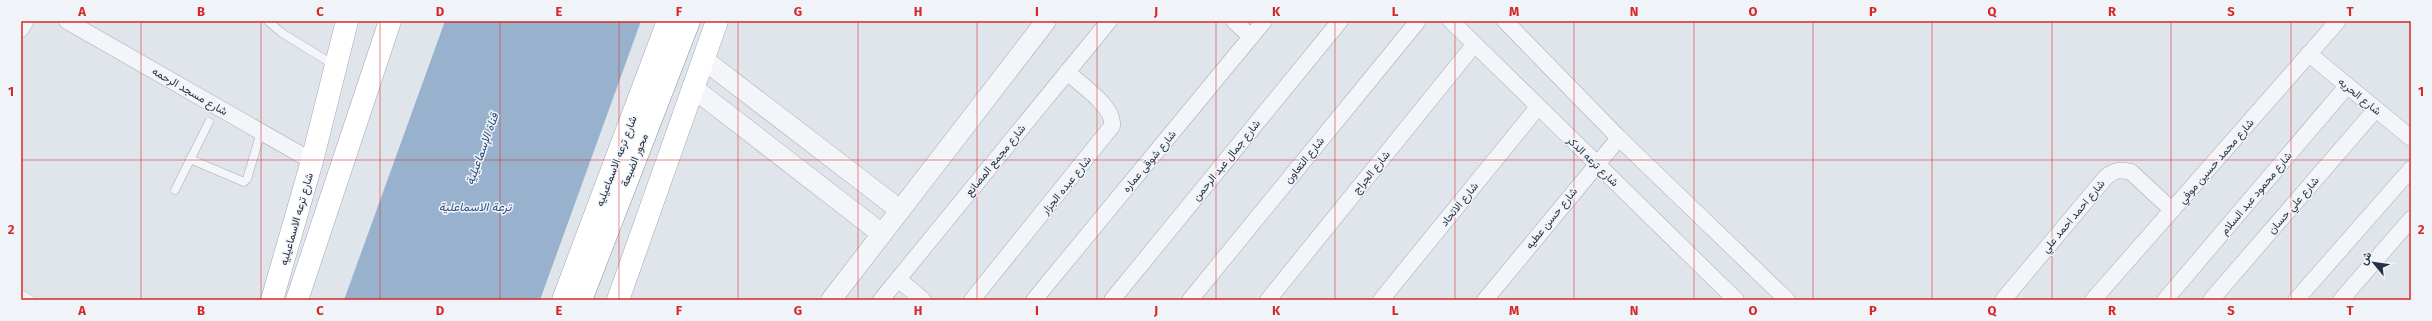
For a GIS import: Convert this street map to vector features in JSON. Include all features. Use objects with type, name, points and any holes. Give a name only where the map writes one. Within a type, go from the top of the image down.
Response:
[{"type":"main road","name":"شارع ترعه الاسماعيليه","points":[[272,300],[312,161],[347,21]]},
{"type":"main road","points":[[298,300],[390,21]]},
{"type":"main road","name":"شارع ترعه الاسماعيليه","points":[[563,300],[668,21]]},
{"type":"main road","name":"محور الضبعة","points":[[581,300],[689,21]]},
{"type":"main road","points":[[618,300],[692,87],[717,21]]},
{"type":"street","points":[[21,30],[26,21]]},
{"type":"street","name":"شارع مسجد الرحمه","points":[[67,21],[312,161]]},
{"type":"street","points":[[831,300],[1046,21]]},
{"type":"street","name":"شارع مجمع المصانع","points":[[881,300],[1109,21]]},
{"type":"street","points":[[1234,21],[1251,37]]},
{"type":"street","name":"شارع شوقى عماره","points":[[1034,300],[1264,21]]},
{"type":"street","name":"شارع جمال عبد الرحمن","points":[[1112,300],[1340,21]]},
{"type":"street","name":"شارع التعاون","points":[[1190,300],[1418,21]]},
{"type":"street","name":"شارع ترعه الدكر","points":[[1451,21],[1595,164],[1736,300]]},
{"type":"street","points":[[1505,21],[1619,138],[1787,300]]},
{"type":"street","name":"شارع محمد حسين موفي","points":[[2093,300],[2338,21]]},
{"type":"street","name":"شارع الجراج","points":[[1268,300],[1474,45]]},
{"type":"street","name":"شارع الحريه","points":[[2309,54],[2376,109],[2408,131]]},
{"type":"street","points":[[703,59],[900,210]]},
{"type":"street","name":"شارع عبده الجزار","points":[[972,300],[1112,126],[1113,120],[1109,109],[1067,72]]},
{"type":"street","name":"شارع محمود عبد السلام","points":[[2165,300],[2347,86]]},
{"type":"street","points":[[692,87],[882,234]]},
{"type":"street","name":"شارع الاتحاد","points":[[1381,300],[1538,107]]},
{"type":"street","name":"شارع علي حسان","points":[[2211,300],[2376,109]]},
{"type":"street","name":"شارع حسن عطيه","points":[[1485,300],[1595,164],[1619,138]]},
{"type":"street","points":[[2296,300],[2411,169]]},
{"type":"street","name":"شارع احمد احمد علي","points":[[2002,300],[2106,177],[2113,171],[2122,170],[2131,172],[2172,210]]},
{"type":"street","points":[[2341,300],[2411,219]]},
{"type":"street","points":[[898,279],[923,300]]},
{"type":"lane","points":[[268,21],[282,33],[335,66]]},
{"type":"lane","points":[[175,190],[209,122]]},
{"type":"lane","points":[[190,159],[244,182],[247,179],[261,132]]},
{"type":"lane","points":[[21,294],[31,300]]},
{"type":"water","name":"ترعة الاسماعلية","points":[[445,21],[641,21],[540,300],[344,300]]},
{"type":"water label","name":"قناة الإسماعيلية","points":[[482,149]]}]
